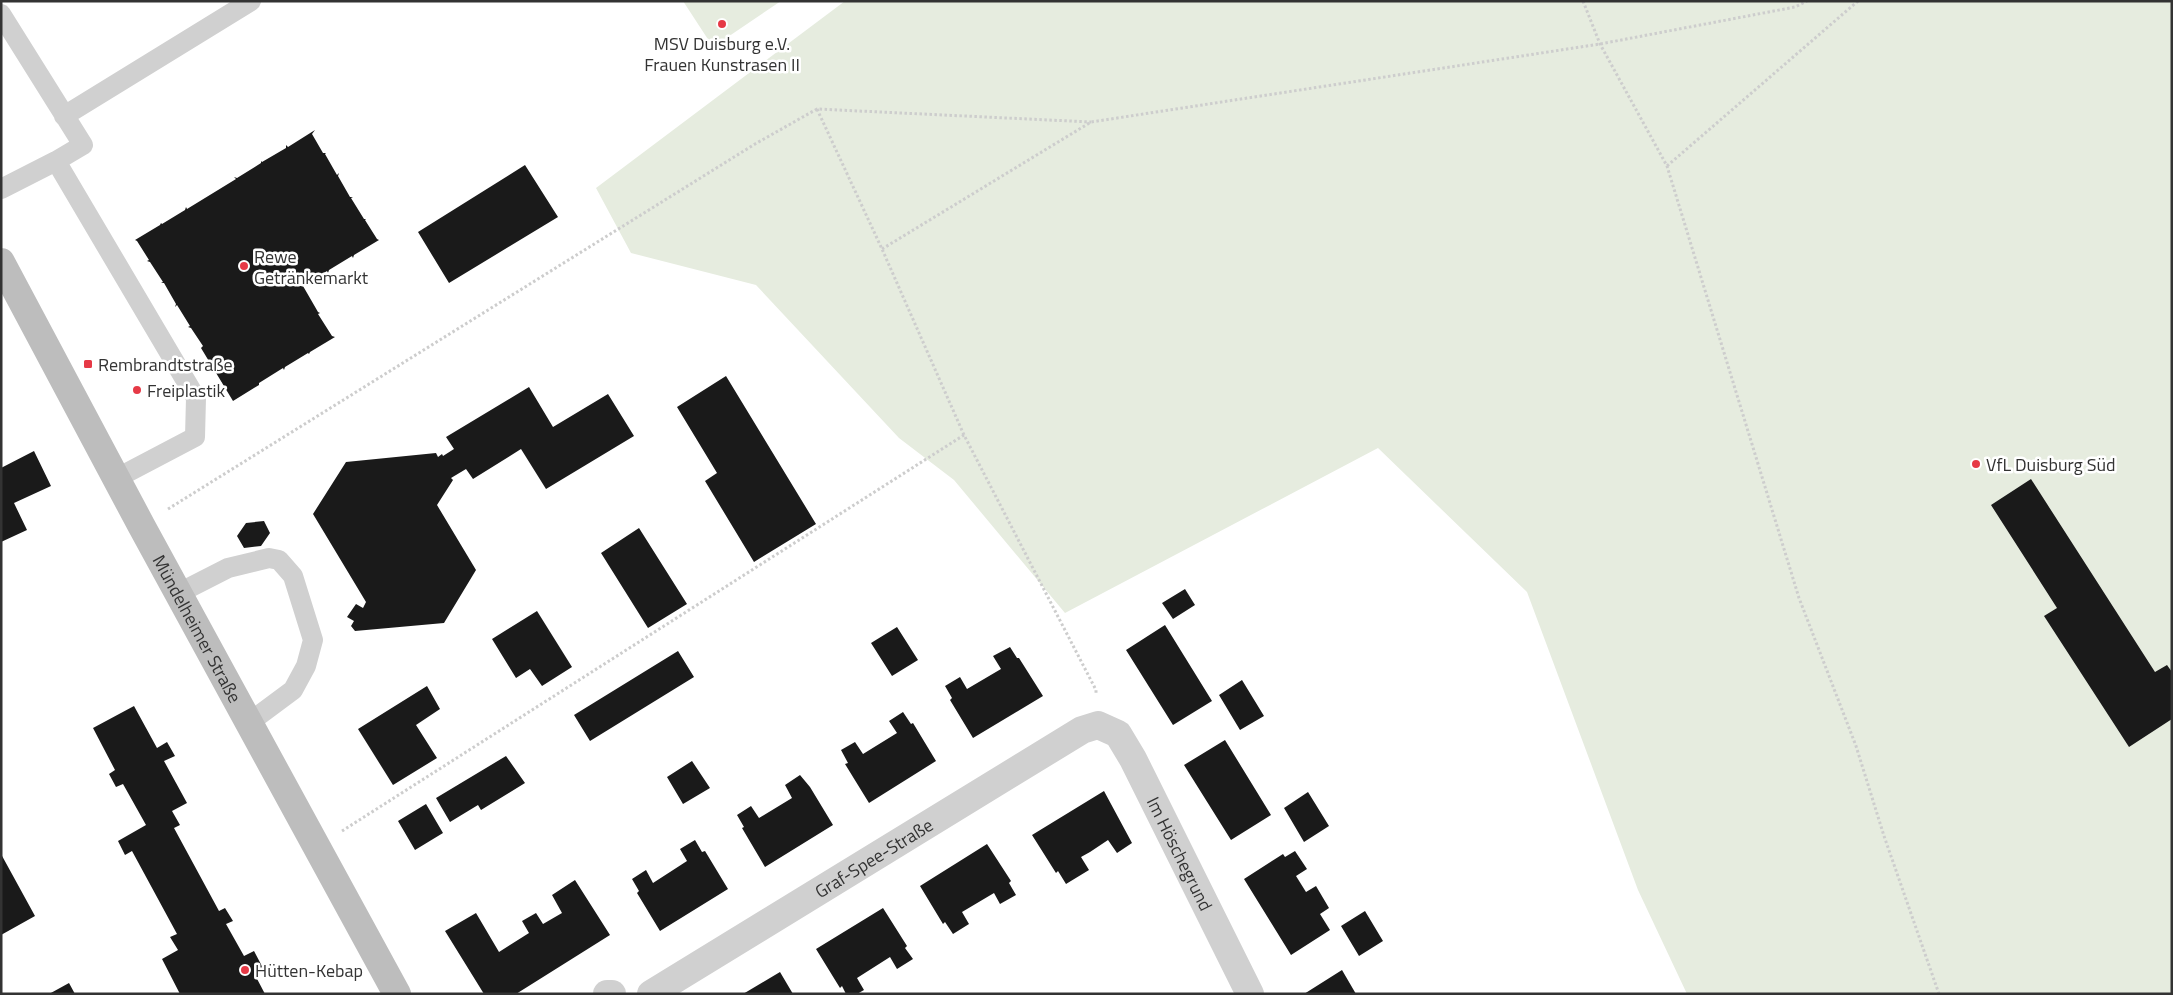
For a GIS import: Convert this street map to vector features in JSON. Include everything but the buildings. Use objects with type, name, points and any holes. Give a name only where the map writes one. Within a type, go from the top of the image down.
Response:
[{"type":"main road","name":"Mündelheimer Straße","points":[[1,262],[141,525],[397,994]]},
{"type":"street","name":"Graf-Spee-Straße","points":[[651,994],[1082,730],[1098,725]]},
{"type":"street","name":"Im Höschegrund","points":[[1098,725],[1118,734],[1133,760],[1250,994]]},
{"type":"street","points":[[607,994],[612,994]]},
{"type":"lane","points":[[64,116],[251,1]]},
{"type":"lane","points":[[1,14],[83,145],[1,189]]},
{"type":"lane","points":[[56,161],[196,398],[194,437],[117,478]]},
{"type":"lane","points":[[179,593],[228,568],[269,558],[279,560],[293,576],[313,640],[306,666],[293,690],[250,722]]},
{"type":"path","points":[[1583,1],[1600,44],[1667,166],[1799,598],[1856,746],[1884,836],[1939,994]]},
{"type":"path","points":[[141,525],[755,144],[817,109],[1091,122],[1600,44],[1795,7],[1807,1]]},
{"type":"path","points":[[1667,166],[1858,1]]},
{"type":"path","points":[[817,109],[882,248],[964,435],[1096,690],[1098,725]]},
{"type":"path","points":[[882,248],[1091,122]]},
{"type":"path","points":[[318,847],[964,435]]},
{"type":"shaded area","name":"MSV Duisburg e.V. Frauen Kunstrasen II","points":[[683,1],[781,1],[713,47]]},
{"type":"shaded area","points":[[845,1],[2172,1],[2172,994],[1687,994],[1638,890],[1527,592],[1378,448],[1065,613],[954,480],[899,438],[756,285],[631,253],[596,188]]},
{"type":"place","name":"MSV Duisburg e.V. Frauen Kunstrasen II","points":[[722,24]]},
{"type":"place","name":"Rewe Getränkemarkt","points":[[244,266]]},
{"type":"place","name":"Rembrandtstraße","points":[[88,364]]},
{"type":"place","name":"Freiplastik","points":[[137,390]]},
{"type":"place","name":"VfL Duisburg Süd","points":[[1976,464]]},
{"type":"place","name":"Hütten-Kebap","points":[[245,970]]}]
